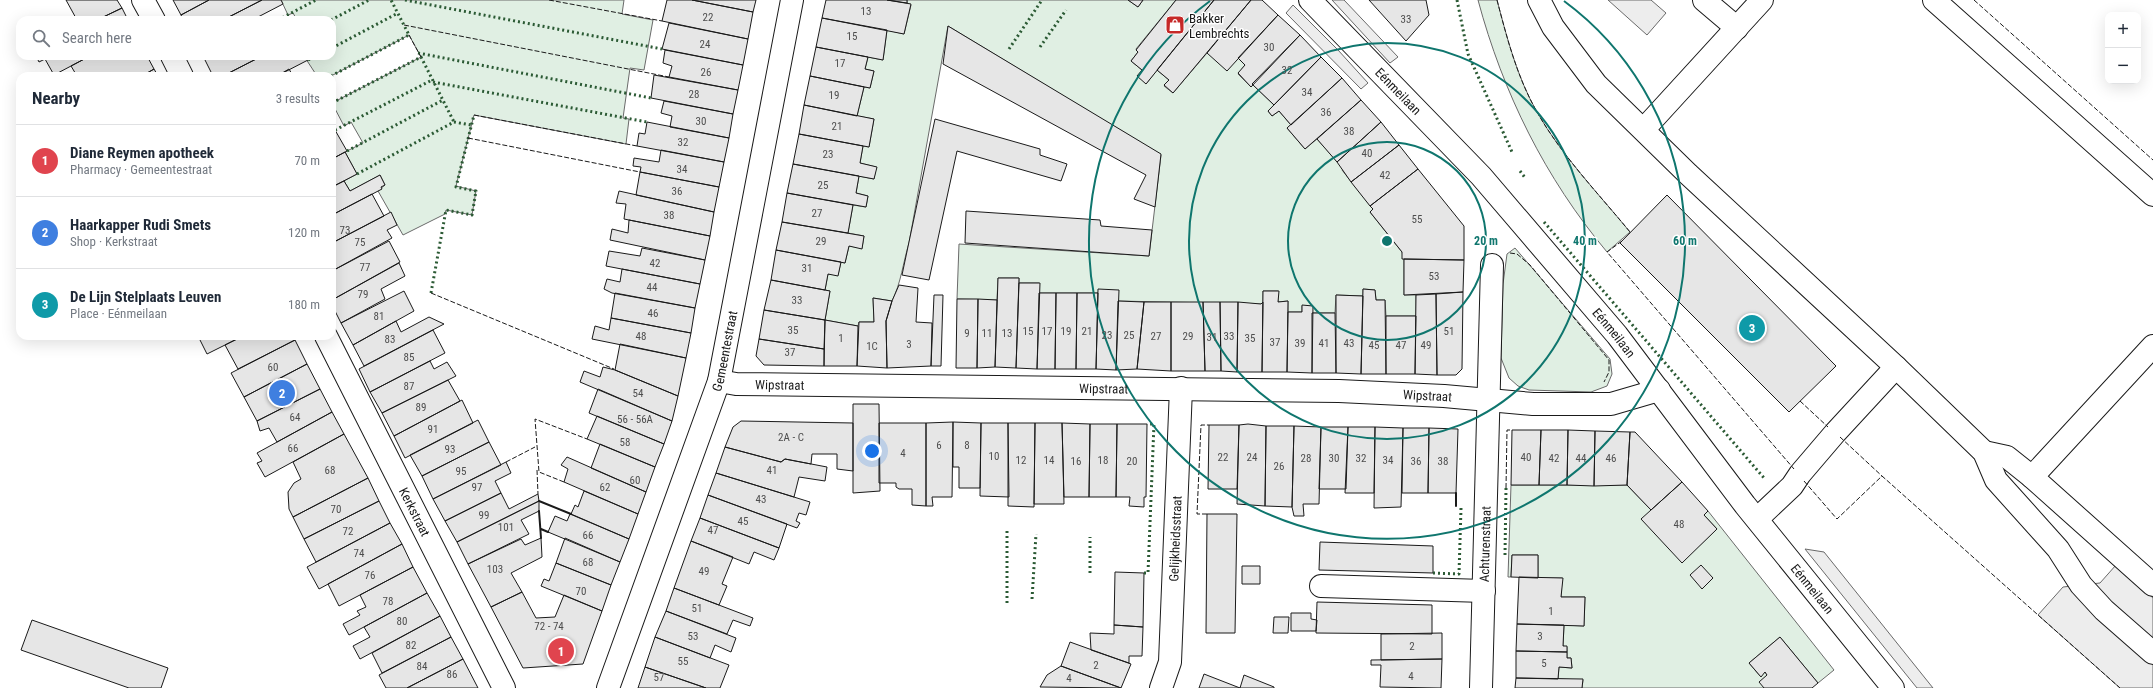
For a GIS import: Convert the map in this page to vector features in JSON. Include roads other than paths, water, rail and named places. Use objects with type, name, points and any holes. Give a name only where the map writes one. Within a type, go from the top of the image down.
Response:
[{"type":"street","points":[[143,0],[152,16]]},
{"type":"street","name":"Gemeentestraat","points":[[608,688],[719,381],[792,0]]},
{"type":"street","name":"Eénmeilaan","points":[[1310,0],[1481,176],[1617,335],[1751,512],[1893,688]]},
{"type":"street","points":[[1539,0],[1553,27],[1596,84],[1644,129],[1688,174],[1896,367],[1984,452],[1996,480],[2058,549],[2081,585],[2104,610],[2153,653]]},
{"type":"street","points":[[1704,0],[1737,28]]},
{"type":"street","points":[[1644,129],[1762,0]]},
{"type":"street","points":[[1934,0],[2153,195]]},
{"type":"street","points":[[174,60],[180,72]]},
{"type":"street","points":[[1489,400],[1492,264]]},
{"type":"street","name":"Kerkstraat","points":[[328,340],[504,688]]},
{"type":"street","points":[[2032,477],[2153,346]]},
{"type":"street","points":[[1751,512],[1792,486],[1800,474],[1835,433],[1896,367]]},
{"type":"street","name":"Wipstraat","points":[[719,381],[736,384],[1339,391],[1533,404],[1611,404],[1659,390]]},
{"type":"street","name":"Gelijkheidsstraat","points":[[1161,688],[1170,662],[1181,388]]},
{"type":"street","name":"Achturenstraat","points":[[1481,688],[1489,400]]},
{"type":"street","points":[[1984,452],[2007,457],[2032,477],[2153,585]]},
{"type":"street","points":[[1321,586],[1484,591]]},
{"type":"place","name":"Bakker Lembrechts","points":[[1175,25]]},
{"type":"place","name":"De Lijn Stelplaats Leuven","points":[[1752,328]]},
{"type":"place","name":"Haarkapper Rudi Smets","points":[[282,393]]},
{"type":"place","name":"Diane Reymen apotheek","points":[[561,651]]}]
